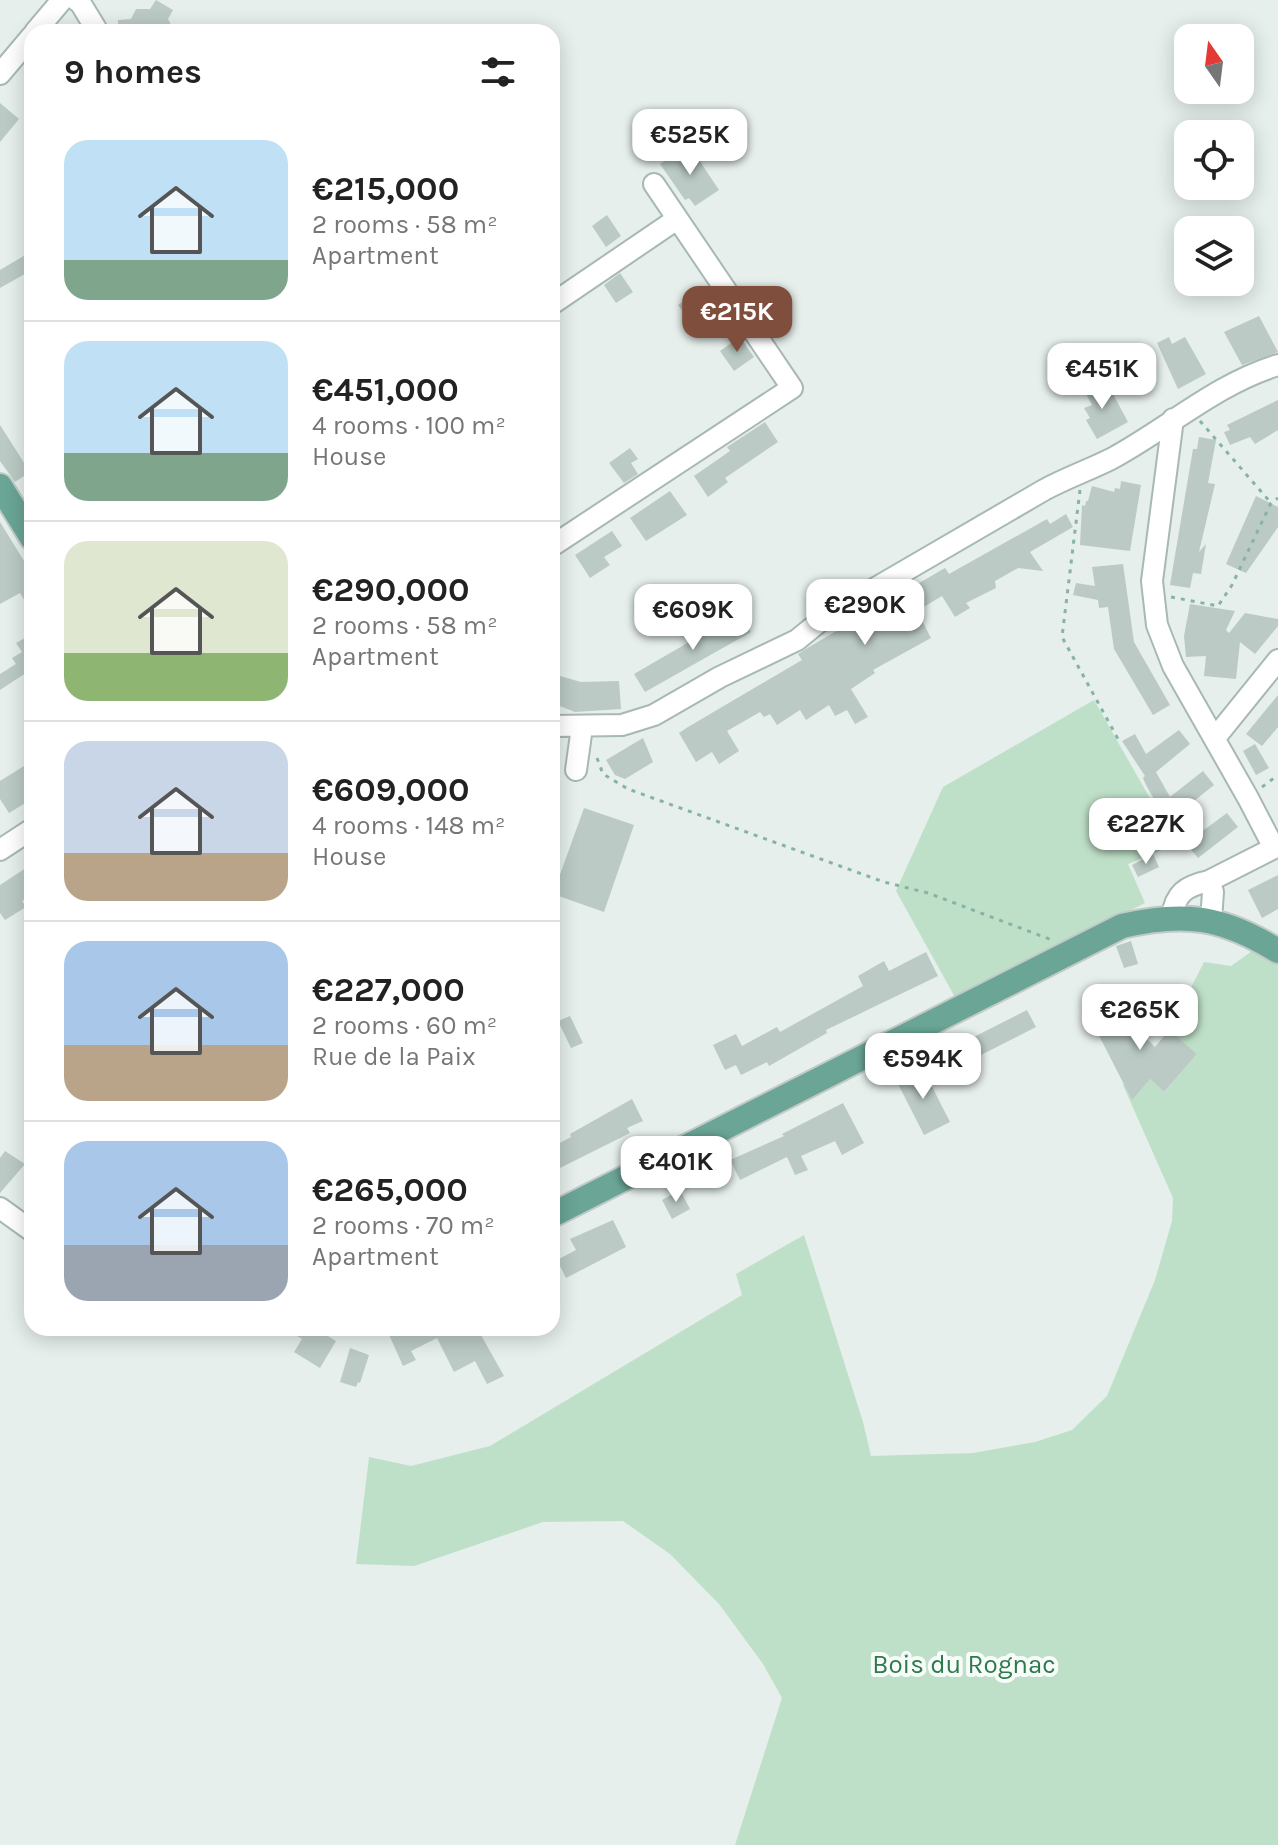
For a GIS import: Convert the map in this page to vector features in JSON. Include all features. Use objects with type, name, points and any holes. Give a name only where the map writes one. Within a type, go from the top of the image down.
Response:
[{"type":"main road","points":[[0,486],[24,522]]},
{"type":"main road","points":[[560,1211],[1122,926],[1172,917],[1211,920],[1240,930],[1278,951]]},
{"type":"street","points":[[42,24],[62,0]]},
{"type":"street","points":[[76,0],[93,24]]},
{"type":"street","points":[[0,74],[24,46]]},
{"type":"street","points":[[560,541],[792,388],[654,184]]},
{"type":"street","points":[[560,299],[677,219]]},
{"type":"street","points":[[560,726],[622,725],[678,703],[720,677],[797,640],[824,618],[1066,477],[1112,458],[1181,413],[1278,365]]},
{"type":"street","points":[[1172,917],[1176,898],[1181,892],[1276,847],[1165,650],[1157,625],[1152,581],[1181,413]]},
{"type":"street","points":[[1215,738],[1278,660]]},
{"type":"street","points":[[576,770],[586,727]]},
{"type":"street","points":[[0,850],[24,834]]},
{"type":"street","points":[[1209,881],[1213,892],[1211,920]]},
{"type":"street","points":[[0,1208],[24,1225]]},
{"type":"path","points":[[1181,413],[1271,503]]},
{"type":"path","points":[[1082,472],[1062,637],[1118,739]]},
{"type":"path","points":[[1153,594],[1218,606],[1232,585],[1271,503],[1278,498]]},
{"type":"path","points":[[586,727],[603,774],[628,789],[884,882],[928,893],[1062,944],[1066,953]]},
{"type":"green space","points":[[1094,700],[1176,844],[1128,864],[1145,903],[956,999],[896,891],[943,787]]},
{"type":"green space","name":"Bois du Rognac","points":[[1255,949],[1278,963],[1278,1845],[735,1845],[782,1698],[763,1664],[719,1604],[670,1554],[623,1521],[543,1522],[414,1566],[356,1564],[369,1457],[411,1466],[490,1446],[742,1295],[736,1274],[804,1235],[871,1456],[973,1453],[1035,1442],[1072,1430],[1107,1396],[1155,1280],[1172,1221],[1173,1198],[1123,1085],[1138,1068],[1164,1092],[1197,1054],[1169,1031],[1204,962],[1231,966]]},
{"type":"building","points":[[156,0],[173,10],[168,19],[171,24],[118,24],[118,20],[131,19],[136,9],[150,9]]},
{"type":"building","points":[[0,103],[19,119],[0,142]]},
{"type":"building","points":[[685,148],[691,157],[695,154],[719,190],[695,206],[689,198],[685,200],[660,164]]},
{"type":"building","points":[[607,215],[621,236],[606,247],[592,226]]},
{"type":"building","points":[[24,256],[24,274],[0,288],[0,270]]},
{"type":"building","points":[[620,273],[633,292],[616,303],[604,285]]},
{"type":"building","points":[[699,290],[712,308],[691,322],[678,305]]},
{"type":"building","points":[[1259,316],[1278,352],[1242,365],[1224,332]]},
{"type":"building","points":[[740,337],[754,357],[734,371],[720,351]]},
{"type":"building","points":[[1169,337],[1172,344],[1185,337],[1206,374],[1178,389],[1157,343]]},
{"type":"building","points":[[1143,369],[1150,381],[1127,393],[1121,381]]},
{"type":"building","points":[[1090,378],[1103,400],[1113,394],[1128,422],[1097,439],[1086,420],[1090,418],[1084,408],[1092,405],[1080,383]]},
{"type":"building","points":[[1278,400],[1278,430],[1255,444],[1250,437],[1230,445],[1224,432],[1230,430],[1227,425]]},
{"type":"building","points":[[765,422],[778,442],[725,478],[728,482],[708,497],[694,476],[730,451],[727,447]]},
{"type":"building","points":[[0,425],[24,463],[24,476],[15,482],[0,461]]},
{"type":"building","points":[[1199,437],[1216,440],[1208,483],[1215,484],[1199,552],[1206,544],[1201,574],[1193,573],[1190,588],[1170,585],[1193,449],[1197,449]]},
{"type":"building","points":[[630,448],[638,459],[631,463],[638,474],[624,483],[609,463]]},
{"type":"building","points":[[1121,481],[1141,485],[1130,551],[1080,545],[1082,505],[1085,506],[1088,501],[1092,486],[1114,492],[1115,488],[1120,489]]},
{"type":"building","points":[[670,491],[687,515],[646,541],[630,518]]},
{"type":"building","points":[[1256,496],[1278,507],[1278,527],[1246,573],[1226,564]]},
{"type":"building","points":[[1066,514],[1073,527],[1030,552],[1043,571],[1018,568],[995,581],[996,588],[966,603],[970,608],[955,617],[942,596],[917,611],[931,638],[873,670],[875,673],[851,689],[868,717],[855,724],[847,710],[835,716],[829,705],[806,720],[800,710],[777,725],[770,714],[764,717],[760,712],[727,731],[739,751],[719,764],[712,752],[696,762],[679,733],[802,660],[798,654],[809,647],[945,568],[949,574],[1047,519],[1050,524]]},
{"type":"building","points":[[0,522],[24,561],[24,600],[20,593],[0,604]]},
{"type":"building","points":[[612,531],[622,546],[604,557],[610,565],[590,578],[575,555]]},
{"type":"building","points":[[1123,564],[1134,642],[1170,705],[1153,715],[1114,649],[1108,607],[1099,608],[1098,600],[1073,595],[1076,583],[1095,586],[1092,567]]},
{"type":"building","points":[[1190,604],[1235,611],[1226,630],[1229,633],[1245,613],[1278,619],[1278,626],[1255,654],[1240,642],[1236,679],[1204,676],[1206,656],[1186,657],[1184,636]]},
{"type":"building","points":[[739,613],[751,632],[645,692],[634,674]]},
{"type":"building","points":[[24,638],[24,674],[0,690],[0,674],[16,664],[12,658],[22,652],[16,643]]},
{"type":"building","points":[[560,676],[581,682],[619,681],[621,709],[575,712],[560,706]]},
{"type":"building","points":[[1278,695],[1278,727],[1262,746],[1246,734]]},
{"type":"building","points":[[1179,730],[1190,744],[1156,772],[1170,797],[1203,771],[1214,785],[1179,813],[1193,838],[1227,813],[1238,827],[1198,858],[1188,846],[1183,850],[1146,785],[1145,776],[1122,741],[1135,734],[1146,754]]},
{"type":"building","points":[[643,738],[653,762],[625,779],[615,775],[606,760]]},
{"type":"building","points":[[1255,744],[1269,768],[1256,775],[1243,751]]},
{"type":"building","points":[[24,766],[24,804],[9,813],[0,799],[0,781]]},
{"type":"building","points":[[584,808],[634,825],[604,912],[560,896],[560,875]]},
{"type":"building","points":[[1153,854],[1159,867],[1138,877],[1132,865]]},
{"type":"building","points":[[24,869],[24,908],[5,920],[0,913],[0,885]]},
{"type":"building","points":[[1278,875],[1278,909],[1262,918],[1248,890]]},
{"type":"building","points":[[1131,941],[1138,964],[1124,968],[1116,946]]},
{"type":"building","points":[[926,952],[938,976],[826,1030],[827,1033],[769,1066],[767,1062],[741,1075],[736,1065],[725,1070],[713,1045],[736,1034],[742,1046],[777,1027],[780,1032],[863,986],[858,976],[884,961],[889,971]]},
{"type":"building","points":[[1110,1002],[1155,1047],[1169,1030],[1197,1054],[1164,1092],[1150,1079],[1132,1100],[1090,1018]]},
{"type":"building","points":[[1027,1010],[1036,1027],[977,1057],[968,1040]]},
{"type":"building","points":[[570,1016],[583,1043],[571,1048],[560,1020]]},
{"type":"building","points":[[922,1067],[950,1122],[924,1135],[896,1080]]},
{"type":"building","points":[[632,1099],[643,1121],[627,1128],[630,1133],[560,1168],[560,1143],[571,1137],[570,1134]]},
{"type":"building","points":[[843,1103],[864,1143],[842,1155],[835,1141],[801,1156],[808,1170],[795,1175],[787,1157],[740,1180],[730,1160],[784,1136],[782,1134]]},
{"type":"building","points":[[5,1151],[24,1165],[0,1193],[0,1158]]},
{"type":"building","points":[[680,1190],[690,1209],[672,1219],[662,1200]]},
{"type":"building","points":[[613,1220],[626,1247],[566,1278],[560,1258],[576,1250],[570,1239]]},
{"type":"building","points":[[297,1336],[328,1336],[336,1341],[320,1368],[294,1352],[302,1339]]},
{"type":"building","points":[[390,1336],[482,1336],[504,1376],[487,1384],[475,1361],[454,1372],[437,1338],[411,1351],[416,1360],[403,1366]]},
{"type":"building","points":[[350,1348],[369,1355],[356,1387],[340,1382]]}]
